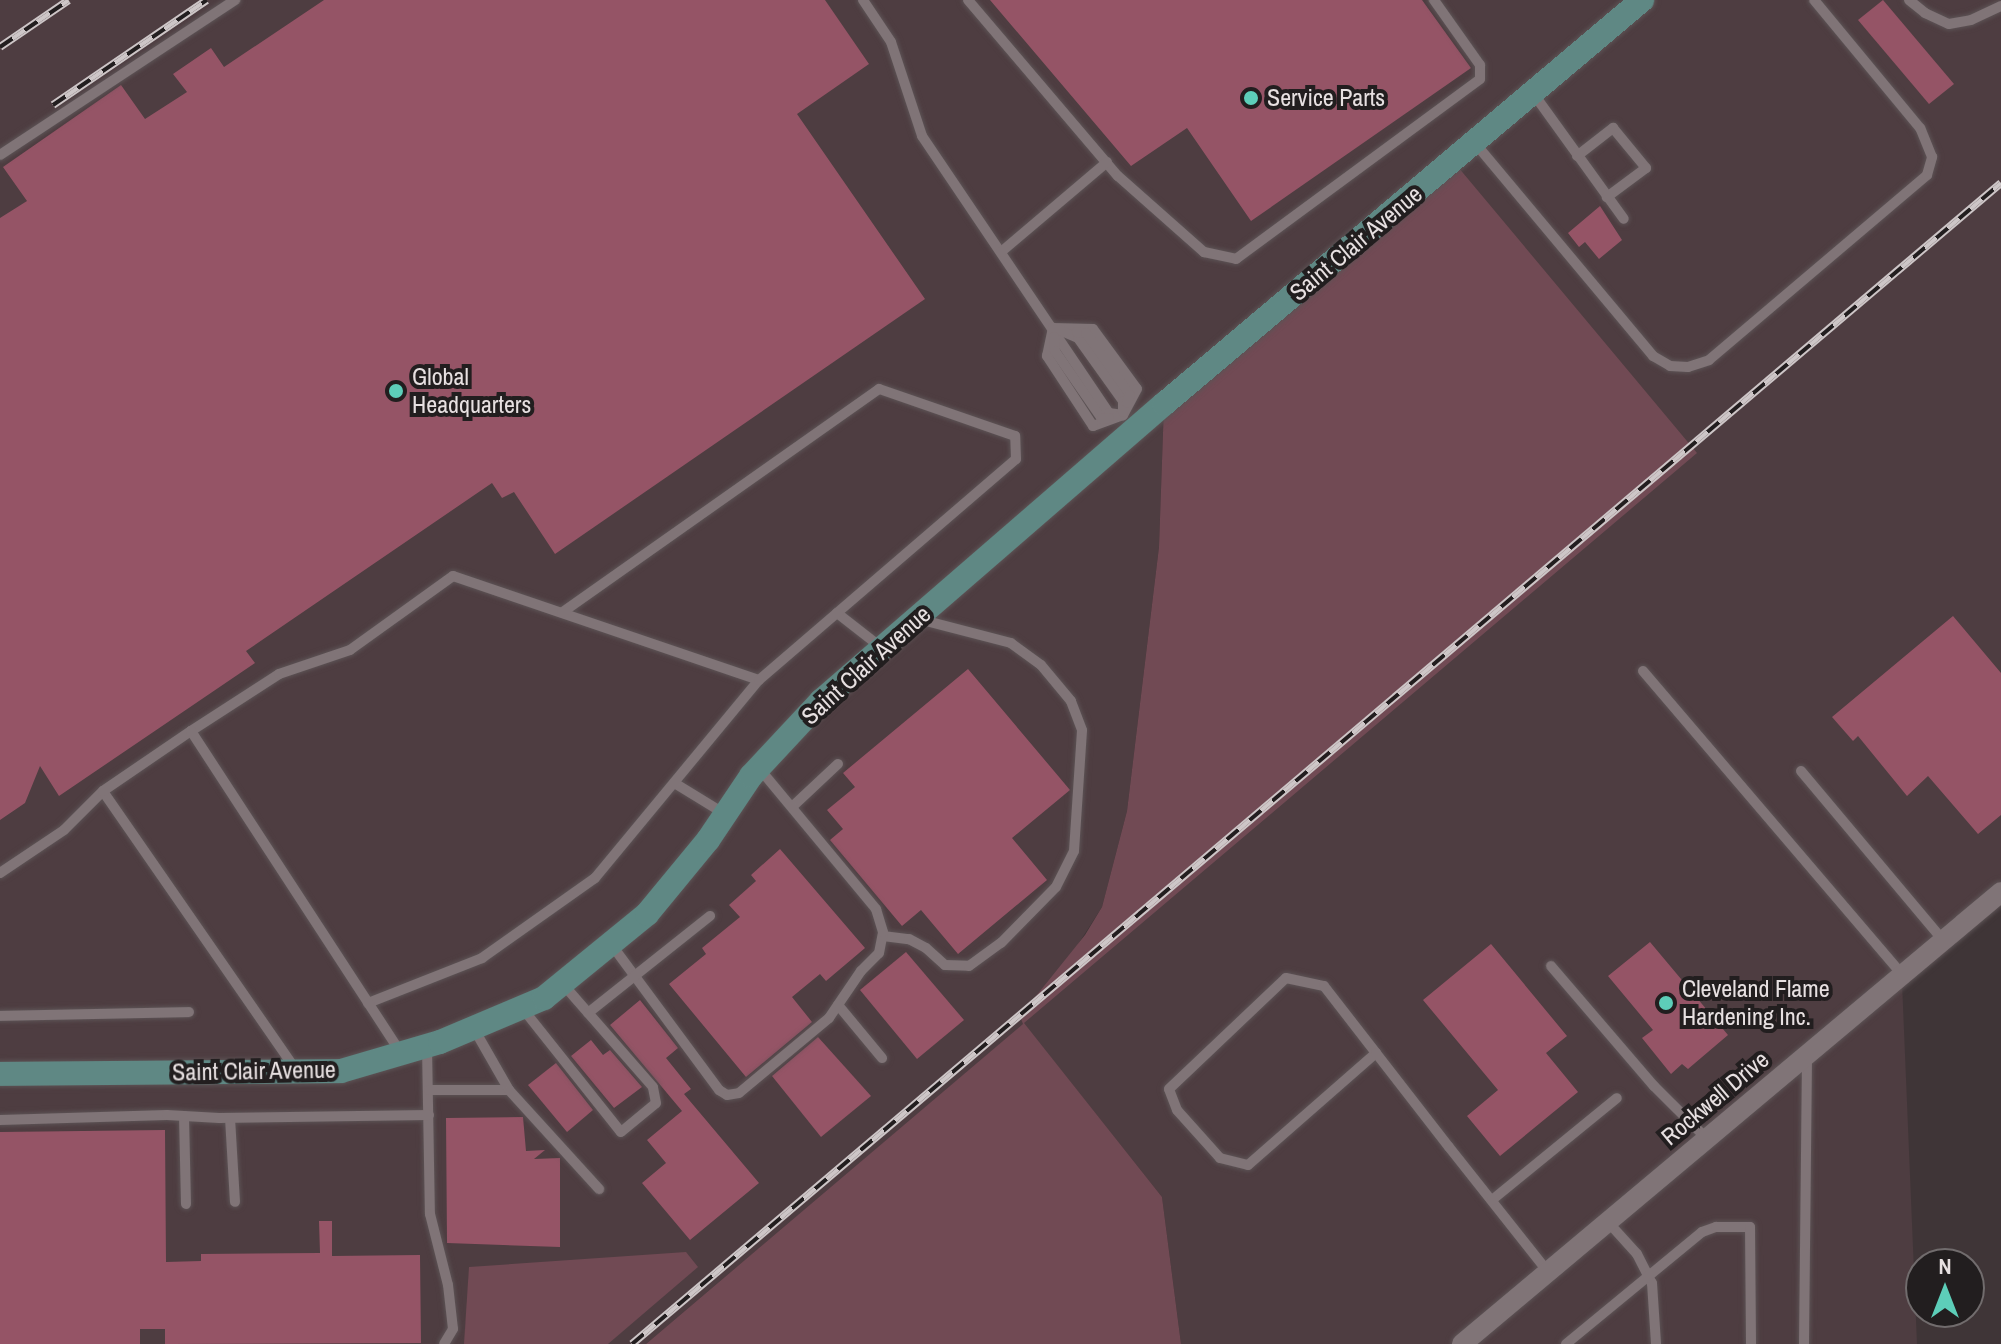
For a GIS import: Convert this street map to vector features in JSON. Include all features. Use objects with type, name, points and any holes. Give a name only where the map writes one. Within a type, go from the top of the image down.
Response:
[{"type":"street","name":"Saint Clair Avenue","points":[[0,1074],[341,1071],[427,1046],[544,998],[647,914],[759,768],[821,701],[917,618],[1129,422],[1475,143],[1642,0]]},
{"type":"street","name":"Rockwell Drive","points":[[1462,1344],[2001,892]]},
{"type":"lane","points":[[0,155],[235,0]]},
{"type":"lane","points":[[863,0],[891,42],[922,136],[1109,413],[1129,422]]},
{"type":"lane","points":[[968,0],[1107,162],[1204,252],[1236,259],[1480,79],[1480,65],[1434,0]]},
{"type":"lane","points":[[1475,143],[1653,356],[1670,366],[1679,367],[1709,360],[1927,175],[1932,157],[1920,128],[1814,0]]},
{"type":"lane","points":[[1909,0],[1925,13],[1949,24],[1971,20],[2001,6]]},
{"type":"lane","points":[[1979,0],[1988,11]]},
{"type":"lane","points":[[1533,93],[1624,219]]},
{"type":"lane","points":[[1577,156],[1613,128],[1646,168],[1607,197]]},
{"type":"lane","points":[[1001,252],[1107,162]]},
{"type":"lane","points":[[1053,328],[1047,356],[1093,426],[1129,422]]},
{"type":"lane","points":[[1053,328],[1078,338],[1123,401],[1129,422]]},
{"type":"lane","points":[[1053,328],[1093,329],[1137,389],[1129,422]]},
{"type":"lane","points":[[368,1003],[482,958],[595,878],[676,784],[759,680],[1016,459],[1015,436],[879,389],[562,613]]},
{"type":"lane","points":[[0,873],[64,830],[103,791],[191,731],[279,674],[350,650],[453,576],[759,680]]},
{"type":"lane","points":[[837,613],[882,648]]},
{"type":"lane","points":[[883,936],[909,939],[945,965],[969,966],[1001,943],[1056,887],[1074,851],[1082,730],[1071,701],[1041,665],[1011,643],[917,618]]},
{"type":"lane","points":[[1643,671],[1903,975]]},
{"type":"lane","points":[[191,731],[402,1053]]},
{"type":"lane","points":[[792,807],[838,764]]},
{"type":"lane","points":[[611,944],[719,1090],[727,1095],[739,1093],[829,1018],[861,971],[879,953],[883,936],[876,909],[759,768]]},
{"type":"lane","points":[[1801,771],[1943,940]]},
{"type":"lane","points":[[676,784],[725,814]]},
{"type":"lane","points":[[103,791],[297,1072]]},
{"type":"lane","points":[[588,1013],[710,916]]},
{"type":"lane","points":[[1551,966],[1654,1086],[1707,1139]]},
{"type":"lane","points":[[1376,1053],[1248,1165],[1220,1158],[1177,1110],[1169,1089],[1286,978],[1324,986],[1548,1272]]},
{"type":"lane","points":[[522,1007],[621,1132],[656,1103],[657,1097],[653,1087],[562,983]]},
{"type":"lane","points":[[838,1005],[882,1058]]},
{"type":"lane","points":[[0,1016],[189,1012]]},
{"type":"lane","points":[[473,1028],[509,1090],[599,1189]]},
{"type":"lane","points":[[427,1046],[430,1214],[448,1285],[453,1329],[444,1344]]},
{"type":"lane","points":[[1804,1344],[1807,1055]]},
{"type":"lane","points":[[429,1090],[509,1090]]},
{"type":"lane","points":[[1492,1200],[1617,1098]]},
{"type":"lane","points":[[0,1120],[429,1115]]},
{"type":"lane","points":[[184,1116],[186,1204]]},
{"type":"lane","points":[[230,1118],[235,1202]]},
{"type":"lane","points":[[1608,1222],[1637,1254],[1649,1276],[1656,1304],[1656,1344]]},
{"type":"lane","points":[[1566,1344],[1702,1232],[1716,1227],[1750,1227],[1751,1344]]},
{"type":"shaded area","points":[[0,0],[2001,0],[2001,892],[1462,1344],[1181,1344],[1162,1197],[1024,1024],[646,1344],[0,1344]],"holes":[[[1164,404],[1696,453],[1020,1016],[1066,963],[1102,907],[1127,811],[1159,547]]]},
{"type":"shaded area","points":[[1453,161],[1697,453],[1024,1023],[1162,1197],[1181,1344],[646,1344],[1023,1024],[1020,1016],[1085,935],[1102,907],[1127,811],[1159,547],[1164,404]]},
{"type":"shaded area","points":[[1902,982],[1913,1248],[1905,1248],[1905,1328],[1916,1328],[1917,1344],[1470,1344]]},
{"type":"shaded area","points":[[686,1252],[698,1267],[608,1344],[464,1344],[469,1267]]},
{"type":"building","name":"Global Headquarters","points":[[324,0],[825,0],[869,64],[797,114],[925,299],[555,554],[514,492],[502,498],[492,483],[246,651],[255,663],[59,796],[40,766],[25,803],[0,820],[0,218],[27,201],[3,167],[121,85],[145,119],[187,92],[173,74],[211,48],[224,67]]},
{"type":"building","name":"Service Parts","points":[[990,0],[1422,0],[1471,68],[1251,221],[1187,128],[1131,166]]},
{"type":"building","points":[[1883,0],[1954,84],[1929,104],[1858,20]]},
{"type":"building","points":[[1600,206],[1622,240],[1599,259],[1585,242],[1579,247],[1568,233]]},
{"type":"building","points":[[1953,616],[2001,673],[2001,815],[1978,834],[1928,776],[1907,796],[1858,736],[1853,741],[1832,717]]},
{"type":"building","points":[[968,669],[1070,790],[1012,838],[1047,880],[958,954],[921,910],[902,926],[830,840],[843,829],[827,810],[855,787],[843,773]]},
{"type":"building","points":[[780,849],[865,948],[826,981],[820,974],[792,997],[812,1022],[746,1077],[669,984],[706,954],[702,948],[740,917],[729,905],[756,881],[751,875]]},
{"type":"building","name":"Cleveland Flame Hardening Inc.","points":[[1650,942],[1728,1035],[1688,1069],[1682,1064],[1671,1074],[1642,1038],[1653,1030],[1608,976]]},
{"type":"building","points":[[1491,944],[1567,1036],[1546,1053],[1578,1092],[1500,1156],[1467,1116],[1498,1090],[1423,1000]]},
{"type":"building","points":[[906,952],[964,1020],[917,1059],[860,990]]},
{"type":"building","points":[[640,1000],[678,1048],[666,1058],[691,1089],[684,1094],[759,1183],[690,1240],[642,1183],[666,1163],[647,1140],[682,1111],[610,1025]]},
{"type":"building","points":[[818,1037],[871,1096],[821,1137],[772,1076]]},
{"type":"building","points":[[591,1040],[603,1055],[610,1050],[642,1087],[614,1108],[571,1056]]},
{"type":"building","points":[[556,1063],[593,1110],[567,1132],[528,1085]]},
{"type":"building","points":[[523,1117],[526,1151],[545,1150],[534,1159],[560,1158],[560,1247],[447,1243],[446,1118]]},
{"type":"building","points":[[165,1130],[166,1262],[201,1261],[201,1254],[320,1253],[319,1221],[332,1221],[332,1256],[420,1255],[421,1343],[165,1344],[165,1329],[140,1329],[140,1344],[0,1344],[0,1132]]},
{"type":"railway","points":[[0,47],[69,0]]},
{"type":"railway","points":[[53,105],[207,0]]},
{"type":"railway","points":[[632,1344],[2001,183]]},
{"type":"place","name":"Service Parts","points":[[1251,98]]},
{"type":"place","name":"Global Headquarters","points":[[396,391]]},
{"type":"place","name":"Cleveland Flame Hardening Inc.","points":[[1666,1003]]}]
